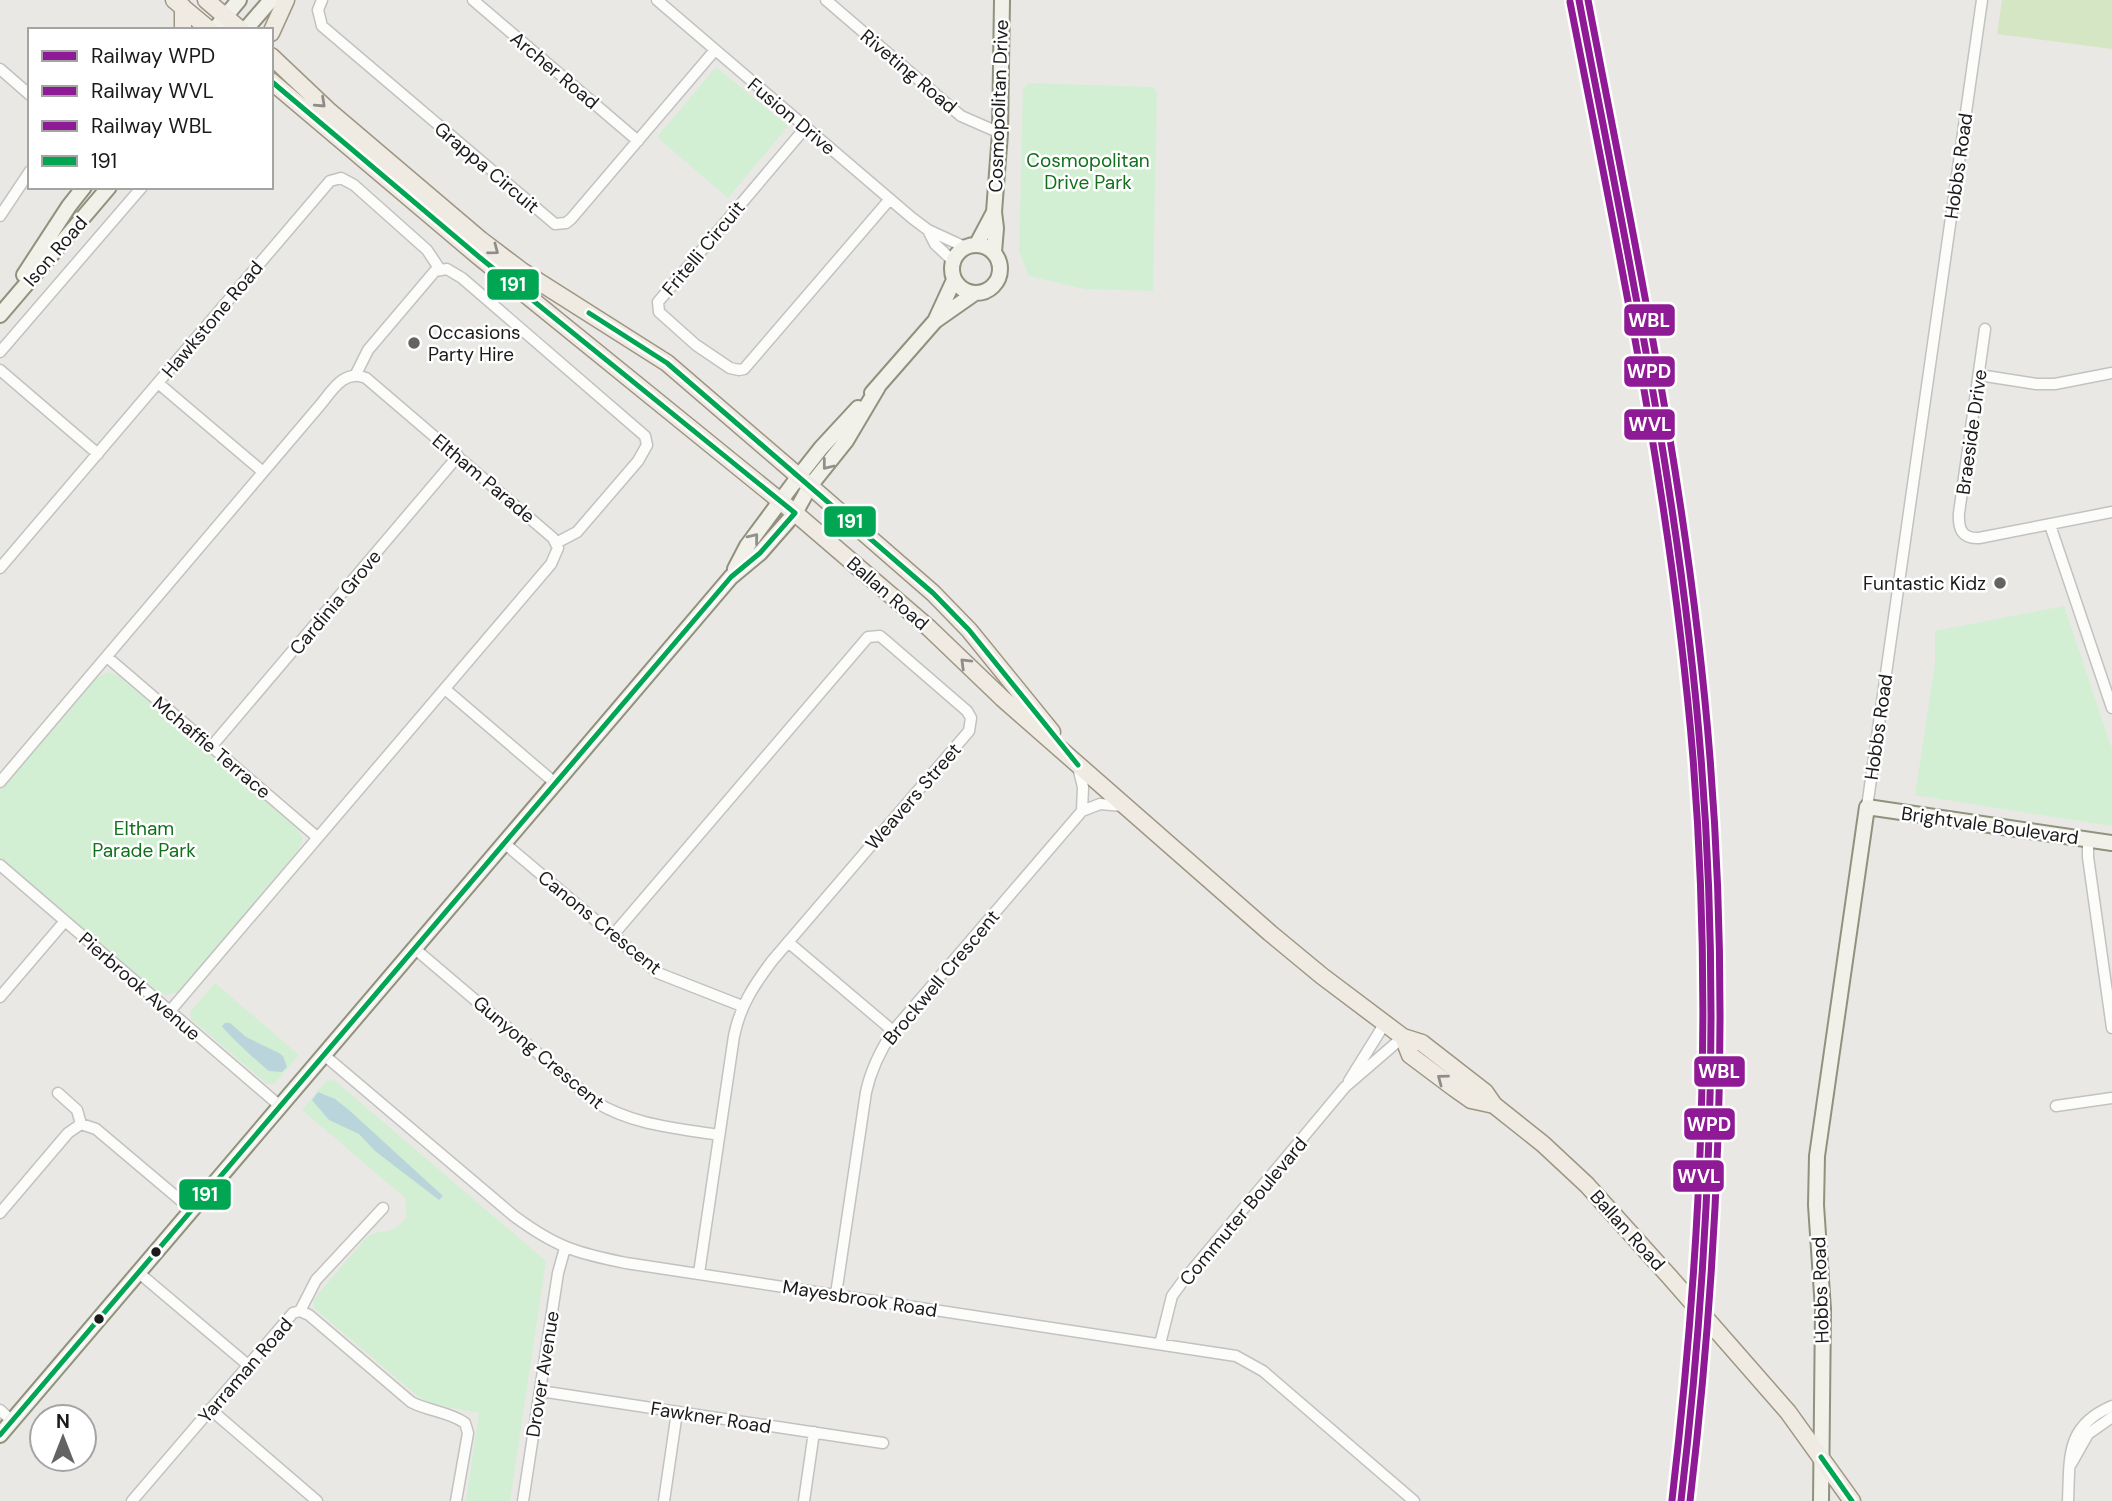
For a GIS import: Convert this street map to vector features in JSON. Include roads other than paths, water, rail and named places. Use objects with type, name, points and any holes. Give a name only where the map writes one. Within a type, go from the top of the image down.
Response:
[{"type":"main road","points":[[206,0],[240,28]]},
{"type":"main road","points":[[273,28],[285,0]]},
{"type":"main road","points":[[178,4],[183,28]]},
{"type":"main road","points":[[178,4],[209,28]]},
{"type":"main road","name":"Ballan Road","points":[[273,56],[328,110],[481,240],[522,271],[667,363],[933,593],[969,629],[1078,765]]},
{"type":"main road","name":"Ballan Road","points":[[273,83],[478,256],[781,502],[929,628],[1002,698],[1270,933],[1403,1037],[1410,1055],[1471,1100],[1493,1105],[1543,1144],[1587,1185],[1737,1353],[1788,1412],[1852,1501]]},
{"type":"main road","points":[[273,93],[302,107]]},
{"type":"street","points":[[214,28],[239,0]]},
{"type":"street","points":[[245,28],[271,0]]},
{"type":"street","name":"Grappa Circuit","points":[[321,0],[318,10],[323,26],[555,224],[566,223],[571,219],[715,50]]},
{"type":"street","name":"Archer Road","points":[[472,0],[638,141]]},
{"type":"street","name":"Fusion Drive","points":[[657,0],[928,230],[971,245]]},
{"type":"street","name":"Riveting Road","points":[[825,0],[961,116],[1000,133]]},
{"type":"street","name":"Cosmopolitan Drive","points":[[994,252],[996,228],[993,212],[1000,133],[1002,0]]},
{"type":"street","name":"Hobbs Road","points":[[1821,1501],[1823,1320],[1816,1205],[1817,1156],[1982,0]]},
{"type":"street","points":[[0,69],[28,93]]},
{"type":"street","name":"Fritelli Circuit","points":[[806,127],[658,302],[659,312],[696,345],[730,368],[744,369],[890,199]]},
{"type":"street","points":[[0,216],[28,174]]},
{"type":"street","name":"Hawkstone Road","points":[[0,568],[325,186],[335,178],[354,185],[427,250],[439,268]]},
{"type":"street","name":"Ison Road","points":[[0,313],[82,189]]},
{"type":"street","name":"Ison Road","points":[[0,313],[107,189]]},
{"type":"street","points":[[0,352],[140,189]]},
{"type":"street","name":"Cosmopolitan Drive","points":[[971,245],[993,212]]},
{"type":"street","name":"Fusion Drive","points":[[928,230],[935,244],[953,261]]},
{"type":"street","points":[[0,1435],[731,577],[760,553],[794,513],[805,481],[821,448],[935,321],[975,293],[987,290],[1000,276],[1000,264],[994,252],[984,245],[971,245],[955,255],[954,280],[935,321]]},
{"type":"street","points":[[0,782],[336,386],[347,376],[356,374],[368,350],[429,276],[439,268],[447,269],[462,278],[645,436],[647,445],[638,461],[578,531],[556,543],[557,554],[551,564],[170,1011]]},
{"type":"street","points":[[954,280],[963,289],[975,293]]},
{"type":"street","name":"Braeside Drive","points":[[1985,329],[1959,528],[1969,538],[1979,538],[2050,525]]},
{"type":"street","points":[[0,370],[98,453]]},
{"type":"street","points":[[1979,375],[2036,384],[2055,384],[2112,373]]},
{"type":"street","name":"Eltham Parade","points":[[356,374],[366,378],[548,533],[556,543]]},
{"type":"street","points":[[158,383],[263,472]]},
{"type":"street","points":[[731,577],[747,546],[781,502],[846,441],[878,387]]},
{"type":"street","name":"Cardinia Grove","points":[[211,747],[458,456]]},
{"type":"street","points":[[2112,512],[2050,525],[2112,708]]},
{"type":"street","name":"Weavers Street","points":[[613,935],[868,637],[880,636],[960,704],[971,718],[969,731],[788,942],[757,981],[742,1006],[734,1036],[699,1273]]},
{"type":"street","name":"Mchaffie Terrace","points":[[107,657],[317,837]]},
{"type":"street","points":[[444,689],[555,783]]},
{"type":"street","points":[[1078,765],[1083,787],[1082,811],[1100,804],[1126,807]]},
{"type":"street","name":"Brightvale Boulevard","points":[[1867,807],[2112,843]]},
{"type":"street","name":"Brockwell Crescent","points":[[836,1294],[866,1092],[871,1070],[880,1050],[1082,811]]},
{"type":"street","points":[[2088,840],[2088,857],[2112,1028]]},
{"type":"street","name":"Canons Crescent","points":[[504,843],[658,973],[742,1006]]},
{"type":"street","name":"Pierbrook Avenue","points":[[0,866],[280,1106]]},
{"type":"street","points":[[0,997],[65,921]]},
{"type":"street","points":[[788,942],[894,1031]]},
{"type":"street","name":"Gunyong Crescent","points":[[414,948],[594,1101],[610,1111],[644,1122],[719,1135]]},
{"type":"street","name":"Commuter Boulevard","points":[[1345,1087],[1385,1023]]},
{"type":"street","name":"Commuter Boulevard","points":[[1160,1344],[1170,1304],[1183,1281],[1345,1087],[1403,1037]]},
{"type":"street","name":"Mayesbrook Road","points":[[324,1055],[514,1216],[535,1232],[565,1248],[584,1255],[1236,1356],[1256,1367],[1414,1501]]},
{"type":"street","points":[[58,1093],[77,1110],[81,1124]]},
{"type":"street","points":[[2056,1106],[2112,1098]]},
{"type":"street","points":[[81,1124],[96,1129],[192,1210]]},
{"type":"street","points":[[0,1213],[68,1133],[81,1124]]},
{"type":"street","name":"Yarraman Road","points":[[132,1501],[293,1313],[300,1311],[316,1280],[383,1208]]},
{"type":"street","name":"Drover Avenue","points":[[523,1501],[558,1273],[565,1248]]},
{"type":"street","points":[[139,1273],[248,1365]]},
{"type":"street","points":[[300,1311],[309,1315],[411,1402],[465,1423],[468,1433],[456,1501]]},
{"type":"street","name":"Fawkner Road","points":[[540,1391],[883,1443]]},
{"type":"street","points":[[2068,1501],[2069,1454],[2076,1435],[2085,1422],[2112,1406]]},
{"type":"street","points":[[211,1409],[317,1501]]},
{"type":"street","points":[[0,1410],[12,1421]]},
{"type":"street","points":[[664,1501],[677,1412]]},
{"type":"street","points":[[2069,1468],[2088,1434],[2112,1417]]},
{"type":"street","points":[[803,1501],[814,1433]]},
{"type":"water","points":[[230,1023],[246,1037],[279,1053],[287,1067],[282,1072],[269,1071],[224,1029],[222,1026]]},
{"type":"water","points":[[318,1092],[335,1099],[349,1110],[443,1196],[439,1200],[375,1151],[359,1134],[329,1120],[312,1100]]},
{"type":"rail line","name":"WPD","points":[[1579,0],[1666,472],[1692,662],[1701,758],[1710,944],[1709,1130],[1699,1316],[1681,1501]]},
{"type":"rail line","name":"WBL","points":[[1588,0],[1660,377],[1689,567],[1710,758],[1719,944],[1718,1130],[1708,1316],[1690,1501]]},
{"type":"rail line","name":"WVL","points":[[1570,2],[1625,284],[1658,473],[1684,663],[1693,758],[1702,944],[1701,1129],[1690,1315],[1672,1500]]},
{"type":"place","name":"Occasions Party Hire","points":[[414,343]]},
{"type":"place","name":"Funtastic Kidz","points":[[2000,583]]},
{"type":"park label","name":"Cosmopolitan Drive Park","points":[[1088,171]]},
{"type":"park label","name":"Eltham Parade Park","points":[[144,839]]}]
